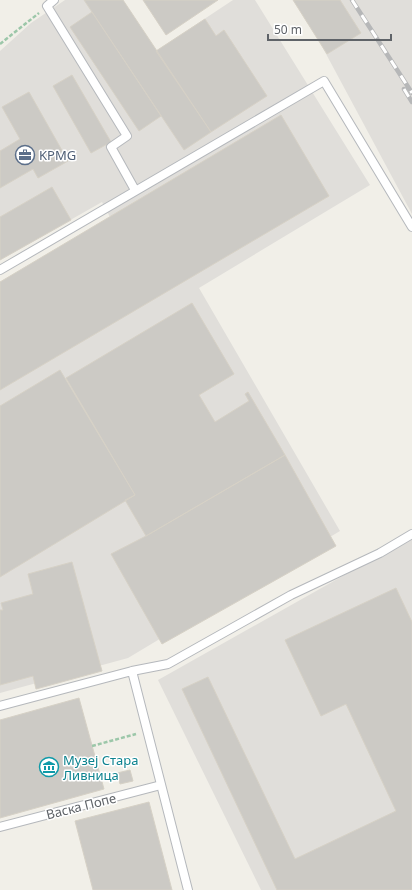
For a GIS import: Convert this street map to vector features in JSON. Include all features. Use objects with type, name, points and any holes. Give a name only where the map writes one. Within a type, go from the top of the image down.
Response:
[{"type":"lane","points":[[54,0],[47,6],[127,136],[111,147],[135,190]]},
{"type":"lane","points":[[0,270],[324,81],[412,227]]},
{"type":"lane","points":[[0,706],[132,671],[168,664],[292,595],[380,553],[412,534]]},
{"type":"lane","points":[[132,671],[188,890]]},
{"type":"lane","name":"Васка Попе","points":[[0,827],[161,785]]},
{"type":"path","points":[[0,44],[47,6]]},
{"type":"path","points":[[92,746],[147,732]]},
{"type":"shaded area","points":[[65,0],[123,0],[156,51],[233,0],[255,0],[370,185],[199,288],[340,531],[128,658],[0,693],[0,282],[110,217],[102,202],[0,260],[0,51],[31,23]]},
{"type":"shaded area","points":[[294,0],[412,0],[412,214],[318,39]]},
{"type":"shaded area","points":[[412,537],[412,890],[261,890],[158,680]]},
{"type":"building","points":[[84,0],[123,0],[211,132],[184,150]]},
{"type":"building","points":[[143,0],[218,0],[166,35]]},
{"type":"building","points":[[293,0],[340,0],[361,33],[327,54]]},
{"type":"building","points":[[92,12],[161,116],[139,131],[70,27]]},
{"type":"building","points":[[205,19],[216,36],[224,30],[267,96],[211,132],[156,51]]},
{"type":"building","points":[[72,75],[111,142],[91,153],[53,86]]},
{"type":"building","points":[[29,92],[68,161],[38,178],[33,169],[0,188],[0,151],[20,139],[2,107]]},
{"type":"building","points":[[281,115],[329,196],[0,390],[0,282]]},
{"type":"building","points":[[52,187],[71,220],[0,260],[0,217]]},
{"type":"building","points":[[192,303],[234,374],[199,395],[215,422],[249,401],[245,394],[248,392],[285,455],[146,536],[125,500],[135,495],[66,378]]},
{"type":"building","points":[[60,370],[135,495],[0,577],[0,406]]},
{"type":"building","points":[[285,455],[336,546],[162,644],[111,554],[146,536]]},
{"type":"building","points":[[72,562],[102,671],[36,689],[33,676],[0,685],[0,610],[3,610],[1,603],[33,594],[28,574]]},
{"type":"building","points":[[396,588],[412,622],[412,890],[277,890],[182,689],[208,677],[295,859],[396,811],[346,704],[321,716],[285,640]]},
{"type":"building","name":"Музеј Стара Ливница","points":[[79,698],[104,789],[0,818],[0,720]]},
{"type":"building","points":[[130,770],[133,781],[120,784],[117,773]]},
{"type":"building","points":[[149,802],[172,890],[93,890],[75,821]]},
{"type":"railway","points":[[352,0],[412,93]]},
{"type":"railway","points":[[404,89],[412,102]]},
{"type":"place","name":"KPMG","points":[[25,155]]},
{"type":"place","name":"Музеј Стара Ливница","points":[[49,767]]}]
